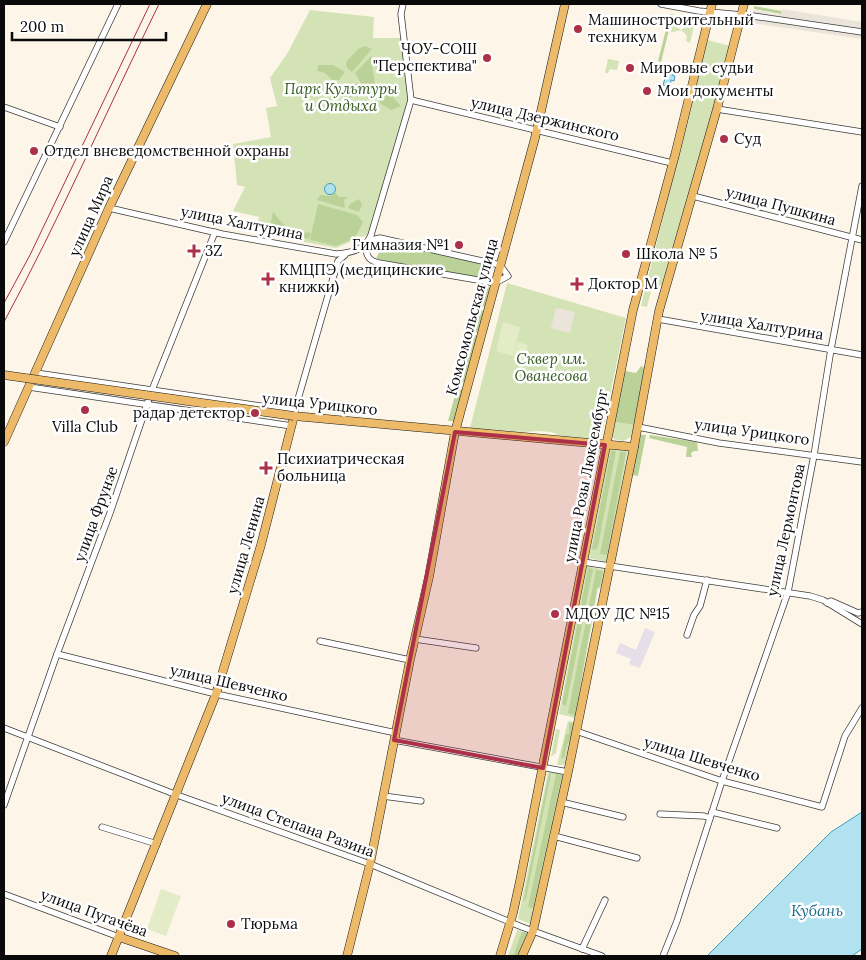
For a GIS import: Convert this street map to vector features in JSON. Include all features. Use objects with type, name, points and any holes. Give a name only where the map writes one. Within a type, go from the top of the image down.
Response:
[{"type":"main road","name":"улица Мира","points":[[4,442],[109,208],[207,4]]},
{"type":"main road","name":"Комсомольская улица","points":[[347,956],[370,864],[410,660],[429,577],[455,432],[537,130],[565,4]]},
{"type":"main road","name":"улица Розы Люксембург","points":[[500,956],[511,922],[543,768],[633,310],[712,4]]},
{"type":"main road","points":[[522,956],[533,931],[568,772],[634,448],[658,319],[717,109],[744,4]]},
{"type":"main road","name":"улица Урицкого","points":[[4,375],[294,414],[455,432],[634,448]]},
{"type":"main road","name":"улица Ленина","points":[[111,956],[216,694],[262,545],[294,414]]},
{"type":"main road","name":"улица Пугачёва","points":[[119,937],[175,956]]},
{"type":"street","points":[[4,242],[118,4]]},
{"type":"street","points":[[403,4],[401,14],[411,100],[366,247],[367,256],[372,261],[379,263],[495,283]]},
{"type":"street","points":[[661,4],[710,13],[749,16],[862,32]]},
{"type":"street","name":"улица Дзержинского","points":[[411,100],[672,163]]},
{"type":"street","points":[[4,107],[60,127]]},
{"type":"street","points":[[717,109],[862,132]]},
{"type":"street","name":"улица Лермонтова","points":[[664,956],[722,780],[788,592],[862,186]]},
{"type":"street","name":"улица Пушкина","points":[[693,196],[862,240]]},
{"type":"street","name":"улица Халтурина","points":[[109,208],[215,232],[336,254],[349,253]]},
{"type":"street","name":"улица Фрунзе","points":[[4,805],[57,654],[110,513],[152,390],[215,232]]},
{"type":"street","points":[[349,253],[361,248],[374,238],[380,238],[500,265]]},
{"type":"street","name":"улица Ленина","points":[[294,414],[338,261],[349,253]]},
{"type":"street","name":"улица Халтурина","points":[[658,319],[862,355]]},
{"type":"street","name":"улица Урицкого","points":[[36,373],[294,414]]},
{"type":"street","name":"улица Урицкого","points":[[29,387],[292,426]]},
{"type":"street","name":"улица Урицкого","points":[[638,427],[718,443],[862,462]]},
{"type":"street","points":[[583,562],[810,596],[827,603],[862,624]]},
{"type":"street","points":[[687,634],[700,606],[706,580]]},
{"type":"street","points":[[827,603],[831,601],[858,613],[862,612]]},
{"type":"street","points":[[415,639],[476,648]]},
{"type":"street","points":[[320,641],[410,660]]},
{"type":"street","name":"улица Шевченко","points":[[57,654],[395,737],[568,772]]},
{"type":"street","name":"улица Шевченко","points":[[576,731],[722,780],[822,807],[845,736],[862,708]]},
{"type":"street","name":"улица Степана Разина","points":[[4,728],[176,795],[370,864],[533,931],[602,956]]},
{"type":"street","points":[[383,796],[421,801]]},
{"type":"street","points":[[561,802],[623,817]]},
{"type":"street","points":[[660,814],[711,815],[777,828]]},
{"type":"street","points":[[102,826],[157,844]]},
{"type":"street","points":[[554,836],[637,858]]},
{"type":"street","name":"улица Пугачёва","points":[[4,894],[119,937]]},
{"type":"street","points":[[582,949],[605,900]]},
{"type":"highlighted area","points":[[455,432],[605,445],[543,768],[394,740]]},
{"type":"shaded area","points":[[782,9],[862,22],[862,30],[753,14],[754,10],[781,15]]},
{"type":"shaded area","points":[[752,18],[862,34],[862,39],[751,23]]},
{"type":"shaded area","points":[[556,308],[575,312],[570,333],[551,328]]},
{"type":"shaded area","points":[[645,628],[655,632],[640,668],[629,664],[631,659],[616,653],[620,643],[636,650]]},
{"type":"green space","points":[[754,6],[782,11],[781,14],[754,9]]},
{"type":"green space","name":"Парк Культуры и Отдыха","points":[[310,10],[374,17],[373,38],[401,38],[409,87],[408,102],[376,212],[372,218],[371,230],[367,235],[336,248],[256,233],[259,217],[233,211],[245,187],[237,185],[233,144],[271,137],[266,108],[277,106],[270,78],[287,54]]},
{"type":"green space","points":[[670,14],[673,14],[661,62],[658,61]]},
{"type":"green space","points":[[676,15],[678,19],[676,26],[681,30],[686,27],[686,22],[696,18],[690,43],[686,41],[687,36],[683,32],[671,32]]},
{"type":"green space","points":[[707,40],[731,46],[665,286],[653,284],[647,307],[641,306]]},
{"type":"green space","points":[[365,46],[372,49],[352,72],[347,68],[346,62],[358,49]]},
{"type":"green space","points":[[371,56],[375,86],[369,91],[365,91],[355,73]]},
{"type":"green space","points":[[608,59],[619,61],[617,70],[610,69],[608,73],[605,73]]},
{"type":"green space","points":[[320,65],[333,65],[345,72],[339,80],[332,80],[325,73],[317,71]]},
{"type":"green space","points":[[358,83],[363,91],[346,99],[342,90]]},
{"type":"green space","points":[[380,86],[401,106],[391,110],[381,104],[370,91]]},
{"type":"green space","points":[[335,192],[339,197],[348,197],[344,200],[345,208],[317,200],[320,195],[331,196]]},
{"type":"green space","points":[[359,199],[362,204],[359,212],[348,208],[350,204]]},
{"type":"green space","points":[[318,204],[357,215],[363,222],[355,238],[336,246],[310,240]]},
{"type":"green space","points":[[273,212],[288,230],[301,234],[304,232],[311,233],[309,239],[269,231]]},
{"type":"green space","points":[[384,241],[490,265],[486,272],[480,273],[479,278],[376,259]]},
{"type":"green space","name":"Сквер им. Ованесова","points":[[507,283],[626,318],[601,439],[562,436],[551,432],[470,428]]},
{"type":"green space","points":[[483,286],[491,288],[487,305],[482,307],[477,303]]},
{"type":"green space","points":[[479,309],[484,313],[479,331],[475,333],[470,330],[475,313]]},
{"type":"green space","points":[[503,322],[520,327],[513,356],[496,351]]},
{"type":"green space","points":[[469,334],[479,336],[465,382],[461,383],[459,379]]},
{"type":"green space","points":[[517,342],[528,345],[523,363],[513,360]]},
{"type":"green space","points":[[641,366],[645,368],[635,425],[614,422],[625,371],[636,373]]},
{"type":"green space","points":[[457,388],[464,390],[456,421],[448,421]]},
{"type":"green space","points":[[614,422],[635,425],[631,437],[623,441],[614,439],[612,435]]},
{"type":"green space","points":[[641,435],[646,435],[638,476],[632,475]]},
{"type":"green space","points":[[650,435],[697,442],[698,451],[691,453],[692,457],[686,457],[687,447],[649,438]]},
{"type":"green space","points":[[610,449],[628,451],[607,562],[589,558]]},
{"type":"green space","points":[[611,451],[616,451],[598,547],[595,550],[592,549]]},
{"type":"green space","points":[[620,452],[626,452],[607,555],[600,554]]},
{"type":"green space","points":[[587,566],[605,570],[602,587],[598,589],[582,679],[584,682],[576,718],[559,714]]},
{"type":"green space","points":[[588,568],[593,569],[566,706],[562,704]]},
{"type":"green space","points":[[596,570],[603,571],[600,586],[597,588],[575,716],[568,713]]},
{"type":"green space","points":[[568,721],[575,722],[567,763],[557,765]]},
{"type":"green space","points":[[569,723],[573,723],[571,737],[566,747],[564,758],[561,758],[566,734],[569,734]]},
{"type":"green space","points":[[556,729],[560,730],[556,753],[551,757]]},
{"type":"green space","points":[[548,772],[565,774],[531,924],[518,919]]},
{"type":"green space","points":[[549,773],[551,774],[526,899],[523,902]]},
{"type":"green space","points":[[556,774],[562,775],[533,908],[528,907]]},
{"type":"green space","points":[[161,889],[181,896],[166,936],[147,929]]},
{"type":"green space","points":[[517,930],[528,933],[519,956],[508,956]]},
{"type":"green space","points":[[522,932],[527,933],[517,956],[513,956]]},
{"type":"water","points":[[667,71],[673,72],[672,75],[675,76],[674,81],[671,80],[670,87],[663,85]]},
{"type":"water","points":[[330,183],[336,189],[330,195],[324,189]]},
{"type":"water","name":"Кубань","points":[[862,812],[862,949],[852,956],[707,956],[831,832]]},
{"type":"railway","points":[[4,303],[30,255],[150,4]]},
{"type":"railway","points":[[4,322],[64,204],[159,4]]},
{"type":"place","name":"Машиностроительный техникум","points":[[578,29]]},
{"type":"place","name":"ЧОУ-СОШ \"Перспектива\"","points":[[487,58]]},
{"type":"place","name":"Мировые судьи","points":[[630,68]]},
{"type":"place","name":"Мои документы","points":[[647,91]]},
{"type":"place","name":"Суд","points":[[724,139]]},
{"type":"place","name":"Отдел вневедомственной охраны","points":[[34,151]]},
{"type":"place","name":"Гимназия №1","points":[[459,245]]},
{"type":"place","name":"3Z","points":[[194,251]]},
{"type":"place","name":"Школа № 5","points":[[626,254]]},
{"type":"place","name":"КМЦПЭ (медицинские книжки)","points":[[268,279]]},
{"type":"place","name":"Доктор М","points":[[577,284]]},
{"type":"place","name":"Villa Club","points":[[85,410]]},
{"type":"place","name":"радар детектор","points":[[255,413]]},
{"type":"place","name":"Психиатрическая больница","points":[[266,468]]},
{"type":"place","name":"МДОУ ДС №15","points":[[555,614]]},
{"type":"place","name":"Тюрьма","points":[[231,924]]}]
